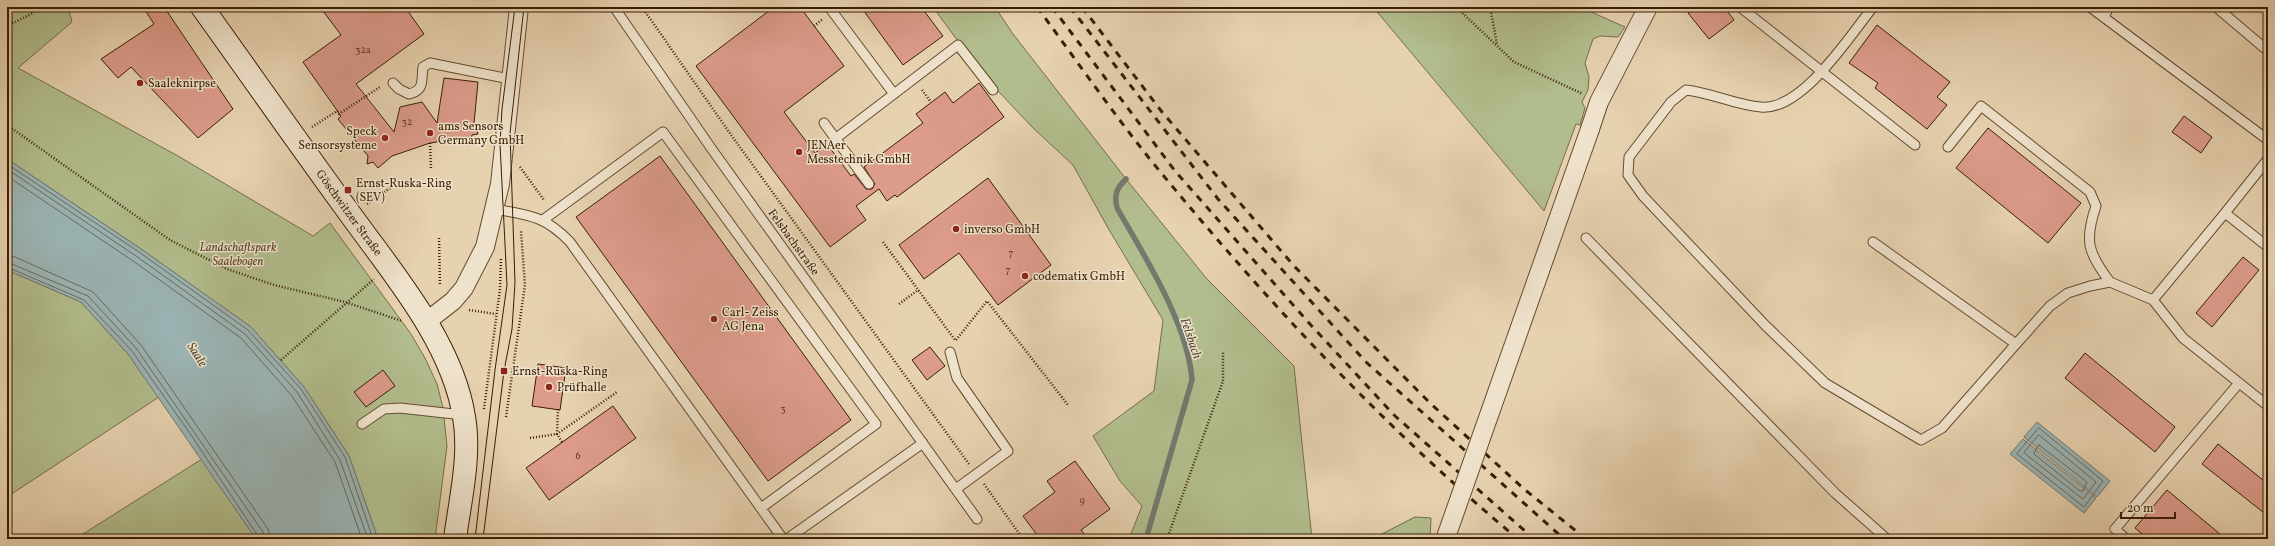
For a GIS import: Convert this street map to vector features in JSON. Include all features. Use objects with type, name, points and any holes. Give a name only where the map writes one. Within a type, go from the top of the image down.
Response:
[{"type":"main road","name":"Göschwitzer Straße","points":[[202,7],[426,322],[442,349],[454,377],[474,415],[466,445],[455,539]]},
{"type":"street","points":[[426,322],[453,300],[474,272],[486,247],[500,184],[510,79],[519,7]]},
{"type":"street","points":[[1446,538],[1599,102],[1648,7]]},
{"type":"lane","name":"Felsbachstraße","points":[[614,7],[711,148],[977,518]]},
{"type":"lane","points":[[829,7],[894,94]]},
{"type":"lane","points":[[1740,7],[1915,145]]},
{"type":"lane","points":[[1873,7],[1822,71],[1799,94],[1780,106],[1761,107],[1703,92],[1686,90],[1671,102],[1629,157],[1628,175],[1643,196],[1766,325],[1826,384],[1921,440],[1942,428],[2050,306],[2068,293],[2110,282]]},
{"type":"lane","points":[[2090,7],[2268,140]]},
{"type":"lane","points":[[2104,17],[2109,7]]},
{"type":"lane","points":[[2216,7],[2268,51]]},
{"type":"lane","points":[[835,139],[958,45],[993,90]]},
{"type":"lane","points":[[393,83],[399,89],[409,94],[419,91],[422,86],[423,68],[430,63],[510,79]]},
{"type":"lane","points":[[1948,147],[1981,106],[2090,192],[2096,206],[2088,228],[2090,246],[2098,266],[2110,282],[2153,300],[2183,338],[2268,406]]},
{"type":"lane","points":[[824,124],[869,184]]},
{"type":"lane","points":[[543,220],[663,132],[876,424],[761,508]]},
{"type":"lane","points":[[2153,300],[2268,159]]},
{"type":"lane","points":[[494,209],[543,220],[557,229],[570,242],[783,539]]},
{"type":"lane","points":[[2225,213],[2268,247]]},
{"type":"lane","points":[[1586,238],[1835,494],[1887,539]]},
{"type":"lane","points":[[1873,242],[2016,344]]},
{"type":"lane","points":[[950,352],[957,378],[1008,451],[956,489]]},
{"type":"lane","points":[[2126,539],[2115,529],[2239,383]]},
{"type":"lane","points":[[362,424],[384,409],[400,408],[474,415]]},
{"type":"lane","points":[[787,539],[923,443]]},
{"type":"path","points":[[7,26],[33,13],[37,7]]},
{"type":"path","points":[[642,7],[729,132],[972,467]]},
{"type":"path","points":[[1456,7],[1497,44],[1514,62],[1599,102]]},
{"type":"path","points":[[1490,7],[1497,44]]},
{"type":"path","points":[[310,129],[337,111],[339,114],[385,84],[393,83]]},
{"type":"path","points":[[7,125],[170,240],[227,269],[274,284],[345,302],[394,319],[410,323],[426,322]]},
{"type":"path","points":[[430,144],[431,169]]},
{"type":"path","points":[[517,163],[544,200]]},
{"type":"path","points":[[365,206],[396,184]]},
{"type":"path","points":[[506,417],[525,285],[521,231]]},
{"type":"path","points":[[439,238],[440,286]]},
{"type":"path","points":[[883,242],[956,340]]},
{"type":"path","points":[[474,415],[496,314],[501,253]]},
{"type":"path","points":[[281,360],[345,302],[377,276]]},
{"type":"path","points":[[899,304],[918,290]]},
{"type":"path","points":[[950,352],[956,340],[988,301],[1068,405]]},
{"type":"path","points":[[461,309],[496,314]]},
{"type":"path","points":[[1167,539],[1223,381],[1223,351]]},
{"type":"path","points":[[530,438],[557,434],[617,392]]},
{"type":"path","points":[[558,409],[557,434],[562,442]]},
{"type":"path","points":[[986,487],[1023,539]]},
{"type":"green space","name":"Landschaftspark Saalebogen","points":[[7,7],[68,7],[72,22],[18,68],[178,156],[313,236],[330,223],[411,334],[425,358],[437,384],[443,408],[447,446],[435,539],[378,539],[349,456],[304,387],[251,327],[141,249],[7,159]]},
{"type":"green space","points":[[933,7],[995,7],[1013,34],[1126,179],[1207,279],[1294,366],[1312,539],[1129,539],[1142,506],[1120,481],[1093,436],[1154,391],[1163,320],[1108,228],[1073,165],[1033,128],[982,74]]},
{"type":"green space","points":[[1373,7],[1580,7],[1625,27],[1618,37],[1600,36],[1593,39],[1585,63],[1589,77],[1588,90],[1582,102],[1585,108],[1580,125],[1576,124],[1544,211]]},
{"type":"green space","points":[[7,270],[81,302],[128,354],[159,397],[7,497]]},
{"type":"green space","points":[[202,459],[256,539],[75,539]]},
{"type":"green space","points":[[1415,517],[1431,518],[1430,539],[1372,539]]},
{"type":"water","name":"Saale","points":[[7,159],[141,249],[251,327],[304,387],[349,456],[378,539],[256,539],[128,354],[81,302],[7,270]]},
{"type":"water","points":[[2037,422],[2110,481],[2097,497],[2024,437]]},
{"type":"water","points":[[2023,439],[2096,498],[2084,513],[2010,454]]},
{"type":"building","points":[[143,7],[164,7],[233,109],[198,138],[131,67],[118,78],[101,59],[154,24]]},
{"type":"building","points":[[320,7],[405,7],[424,34],[356,84],[394,132],[400,107],[422,102],[437,123],[444,78],[478,82],[474,123],[478,134],[472,135],[469,145],[451,140],[430,143],[392,156],[378,168],[373,162],[367,164],[368,156],[338,119],[341,116],[303,62],[341,35]]},
{"type":"building","points":[[774,7],[800,7],[844,66],[784,112],[815,153],[827,144],[851,176],[854,174],[866,189],[872,189],[875,184],[864,167],[923,123],[916,114],[945,92],[953,103],[979,83],[1004,117],[897,197],[895,195],[887,201],[879,189],[856,206],[866,220],[830,247],[696,66]]},
{"type":"building","points":[[861,7],[921,7],[943,36],[903,65]]},
{"type":"building","points":[[1696,7],[1724,7],[1734,20],[1709,39],[1688,13]]},
{"type":"building","points":[[1877,25],[1950,82],[1937,97],[1947,105],[1927,129],[1875,88],[1878,83],[1849,63]]},
{"type":"building","points":[[2184,116],[2212,137],[2201,153],[2172,132]]},
{"type":"building","points":[[1988,128],[2081,203],[2048,243],[1956,168]]},
{"type":"building","name":"Carl- Zeiss AG Jena","points":[[660,156],[851,420],[768,481],[576,217]]},
{"type":"building","points":[[988,178],[1051,265],[998,305],[959,253],[924,279],[899,245]]},
{"type":"building","points":[[2243,257],[2259,270],[2212,327],[2196,313]]},
{"type":"building","points":[[930,347],[945,366],[927,380],[912,360]]},
{"type":"building","points":[[2085,353],[2175,427],[2155,452],[2065,378]]},
{"type":"building","name":"Prüfhalle","points":[[538,364],[566,368],[560,410],[532,406]]},
{"type":"building","points":[[383,370],[395,386],[366,407],[354,392]]},
{"type":"building","points":[[613,406],[636,438],[549,500],[526,468]]},
{"type":"building","points":[[2218,444],[2268,484],[2268,516],[2202,464]]},
{"type":"building","points":[[1075,461],[1110,509],[1081,530],[1088,539],[1040,539],[1023,516],[1055,492],[1047,481]]},
{"type":"building","points":[[2167,490],[2226,539],[2148,539],[2135,528]]},
{"type":"waterway","name":"Felsbach","points":[[1126,179],[1117,192],[1117,208],[1164,291],[1183,336],[1189,359],[1192,380],[1146,539]]},
{"type":"tram line","points":[[475,539],[495,370],[507,285],[500,144],[502,109],[515,7]]},
{"type":"tram line","points":[[483,539],[504,371],[512,329],[515,283],[510,133],[524,7]]},
{"type":"railway","points":[[1037,7],[1149,158],[1191,209],[1279,309],[1324,358],[1371,405],[1468,496],[1518,539]]},
{"type":"railway","points":[[1052,7],[1175,171],[1309,323],[1394,415],[1534,539]]},
{"type":"railway","points":[[1070,7],[1218,199],[1366,362],[1564,539]]},
{"type":"railway","points":[[1082,7],[1162,112],[1294,266],[1430,403],[1524,489],[1586,539]]},
{"type":"place","name":"Saaleknirpse","points":[[140,83]]},
{"type":"place","name":"ams Sensors Germany GmbH","points":[[430,133]]},
{"type":"place","name":"Speck Sensorsysteme","points":[[385,138]]},
{"type":"place","name":"JENAer Messtechnik GmbH","points":[[799,152]]},
{"type":"place","name":"Ernst-Ruska-Ring (SEV)","points":[[348,190]]},
{"type":"place","name":"inverso GmbH","points":[[956,229]]},
{"type":"place","name":"codematix GmbH","points":[[1025,276]]},
{"type":"place","name":"Carl- Zeiss AG Jena","points":[[714,319]]},
{"type":"place","name":"Ernst-Ruska-Ring","points":[[504,371]]},
{"type":"place","name":"Prüfhalle","points":[[549,387]]}]
